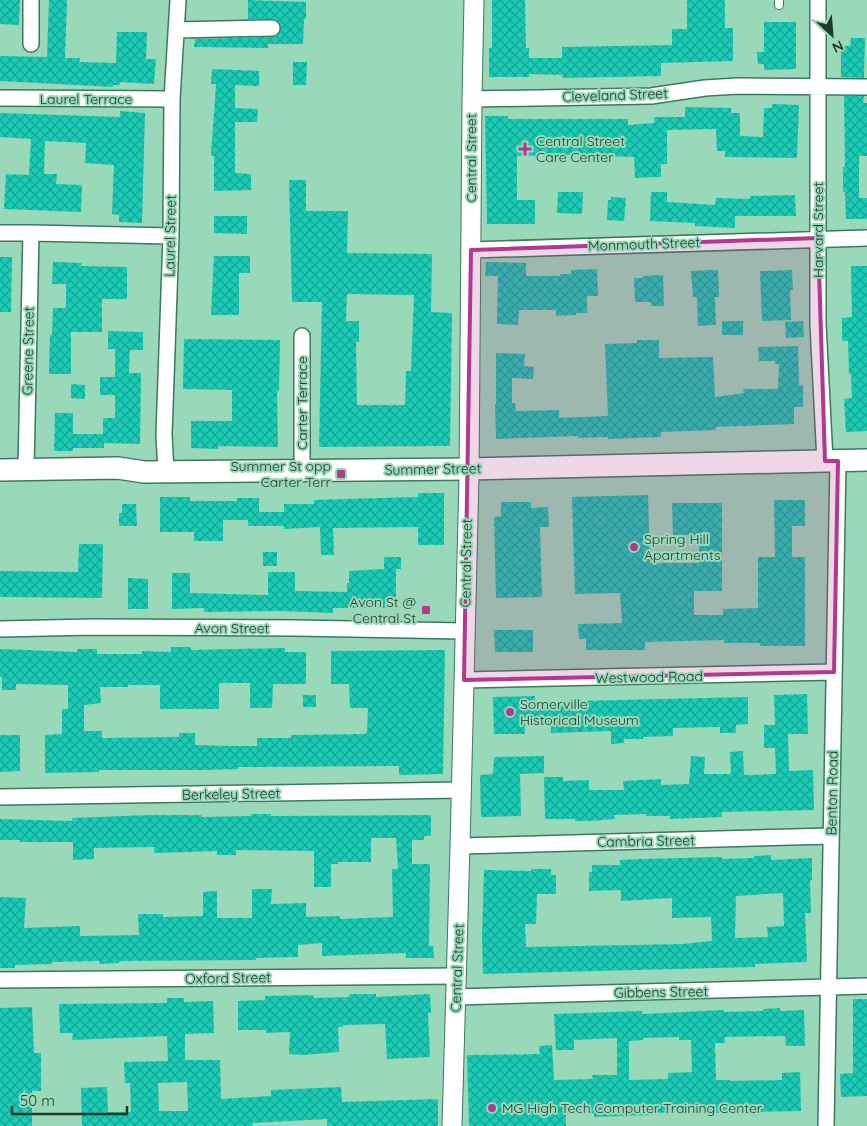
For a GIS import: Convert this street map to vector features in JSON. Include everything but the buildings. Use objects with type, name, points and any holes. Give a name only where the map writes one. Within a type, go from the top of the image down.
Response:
[{"type":"main road","name":"Summer Street","points":[[0,470],[113,468],[144,472],[166,472],[469,469],[867,460]]},
{"type":"street","points":[[31,0],[32,44]]},
{"type":"street","name":"Laurel Street","points":[[166,472],[164,435],[171,236],[172,100],[178,0]]},
{"type":"street","name":"Central Street","points":[[452,1126],[469,469],[474,0]]},
{"type":"street","name":"Harvard Street","points":[[818,0],[818,324],[831,461]]},
{"type":"street","points":[[176,30],[272,28]]},
{"type":"street","name":"Cleveland Street","points":[[472,99],[651,96],[705,88],[867,87]]},
{"type":"street","name":"Laurel Terrace","points":[[0,98],[172,100]]},
{"type":"street","points":[[0,233],[171,236]]},
{"type":"street","name":"Greene Street","points":[[26,469],[31,233]]},
{"type":"street","name":"Monmouth Street","points":[[470,250],[867,238]]},
{"type":"street","name":"Carter Terrace","points":[[302,336],[302,470]]},
{"type":"street","name":"Benton Road","points":[[826,1126],[834,672],[831,461]]},
{"type":"street","name":"Avon Street","points":[[0,629],[93,627],[464,631]]},
{"type":"street","name":"Westwood Road","points":[[464,680],[834,672]]},
{"type":"street","name":"Berkeley Street","points":[[0,797],[462,790]]},
{"type":"street","name":"Cambria Street","points":[[460,846],[831,836]]},
{"type":"street","name":"Oxford Street","points":[[0,980],[457,976]]},
{"type":"street","name":"Gibbens Street","points":[[456,997],[867,986]]},
{"type":"highlighted area","points":[[818,238],[825,461],[838,461],[834,672],[464,680],[471,250]]},
{"type":"place","name":"Central Street Care Center","points":[[525,149]]},
{"type":"place","name":"Summer St opp Carter Terr","points":[[341,474]]},
{"type":"place","name":"Spring Hill Apartments","points":[[634,547]]},
{"type":"place","name":"Avon St @ Central St","points":[[426,610]]},
{"type":"place","name":"Somerville Historical Museum","points":[[510,712]]},
{"type":"place","name":"MG High Tech Computer Training Center","points":[[492,1108]]}]
